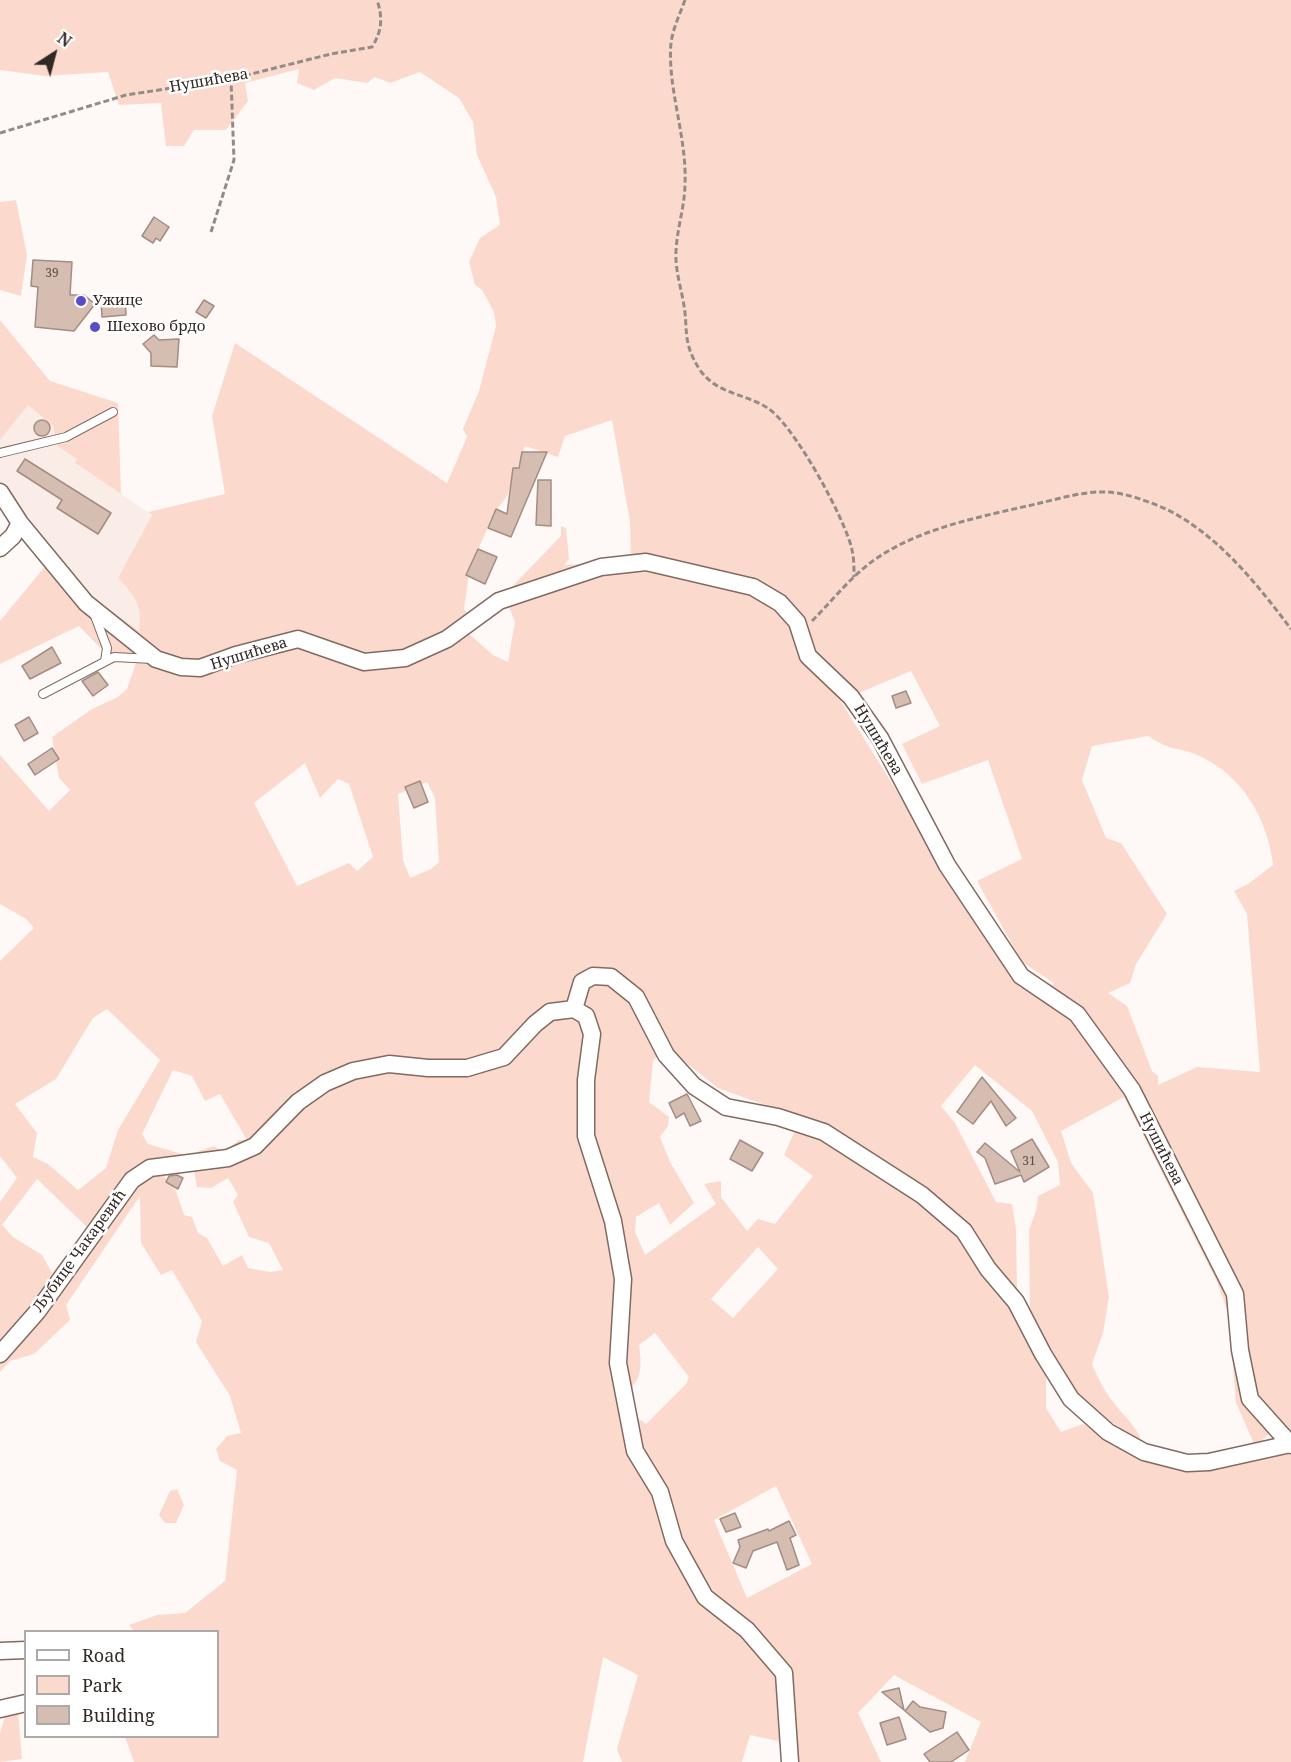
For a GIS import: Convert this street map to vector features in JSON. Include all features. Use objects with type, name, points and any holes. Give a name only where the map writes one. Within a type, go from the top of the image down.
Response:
[{"type":"street","name":"Нушићева","points":[[0,492],[20,523],[92,608],[156,659],[182,667],[200,668],[236,655],[298,639],[364,662],[405,658],[447,639],[499,601],[600,567],[646,562],[753,587],[790,612],[801,633],[808,656],[851,697],[880,738],[947,865],[1020,976],[1077,1014],[1132,1090],[1235,1294],[1240,1350],[1250,1399],[1291,1445]]},
{"type":"street","points":[[0,515],[8,524],[20,523]]},
{"type":"street","points":[[0,548],[13,536],[20,523]]},
{"type":"street","points":[[790,1762],[784,1673],[747,1630],[705,1597],[674,1541],[660,1492],[635,1451],[618,1363],[623,1279],[613,1221],[586,1136],[586,1080],[592,1034],[586,1016],[574,1009],[582,982],[593,975],[611,977],[636,997],[666,1054],[694,1086],[726,1107],[778,1117],[824,1132],[922,1195],[964,1231],[988,1269],[1016,1302],[1071,1400],[1108,1432],[1144,1452],[1187,1463],[1209,1462],[1291,1445]]},
{"type":"street","name":"Љубице Чакаревић","points":[[0,1354],[37,1312],[132,1180],[150,1168],[228,1158],[255,1146],[298,1102],[325,1083],[353,1071],[389,1064],[428,1068],[467,1068],[504,1057],[535,1024],[550,1012],[574,1009]]},
{"type":"street","points":[[0,1652],[24,1650]]},
{"type":"street","points":[[0,1709],[24,1703]]},
{"type":"lane","points":[[0,453],[66,437],[113,412]]},
{"type":"lane","name":"Нушићева","points":[[92,608],[107,648],[105,661]]},
{"type":"lane","name":"Нушићева","points":[[43,694],[114,657],[156,659]]},
{"type":"path","name":"Нушићева","points":[[0,133],[126,95],[231,79],[331,54],[372,47],[379,36],[382,15],[377,0]]},
{"type":"path","points":[[685,0],[671,43],[672,74],[684,150],[686,185],[675,252],[684,302],[686,341],[702,371],[714,384],[725,392],[765,406],[779,416],[791,430],[843,526],[852,549],[854,577]]},
{"type":"path","points":[[211,232],[234,160],[231,79]]},
{"type":"path","points":[[801,633],[854,577],[872,562],[920,537],[961,523],[1075,495],[1107,492],[1135,498],[1168,510],[1197,529],[1228,555],[1257,585],[1291,629]]},
{"type":"shaded area","points":[[27,404],[53,426],[57,446],[77,459],[76,464],[152,515],[118,578],[137,598],[141,613],[139,631],[84,593],[0,490],[0,440]]},
{"type":"green space","points":[[0,0],[1291,0],[1291,1432],[1262,1398],[1270,1433],[1255,1446],[1236,1403],[1229,1315],[1217,1282],[1124,1097],[1061,1131],[1071,1163],[1093,1193],[1109,1297],[1103,1333],[1092,1364],[1107,1394],[1133,1426],[1142,1442],[1090,1408],[1074,1390],[1057,1366],[1030,1311],[1029,1230],[1036,1211],[1038,1196],[1060,1185],[1058,1162],[1032,1111],[975,1065],[941,1106],[955,1123],[996,1202],[1012,1204],[1016,1229],[1017,1291],[1046,1369],[1046,1408],[1061,1432],[1083,1424],[1131,1452],[1165,1464],[1291,1452],[1291,1762],[965,1762],[981,1722],[894,1675],[858,1713],[881,1762],[786,1762],[778,1741],[750,1735],[742,1762],[622,1762],[617,1749],[638,1675],[603,1657],[583,1762],[134,1762],[125,1738],[219,1738],[219,1630],[133,1630],[129,1625],[157,1615],[185,1613],[225,1581],[237,1470],[220,1461],[216,1449],[227,1436],[241,1433],[230,1396],[196,1342],[202,1321],[172,1270],[161,1275],[141,1243],[140,1196],[66,1305],[70,1320],[34,1354],[10,1361],[0,1372],[0,1202],[17,1178],[0,1156],[0,961],[34,928],[26,919],[0,904],[0,755],[49,811],[70,790],[59,778],[52,737],[92,709],[118,697],[127,689],[136,663],[113,661],[79,626],[0,664],[0,621],[47,564],[139,631],[139,608],[129,590],[118,578],[152,515],[148,512],[225,494],[212,416],[235,343],[447,483],[467,437],[463,429],[479,391],[496,326],[494,312],[482,290],[475,285],[469,262],[480,238],[500,225],[496,197],[477,155],[473,122],[459,98],[420,72],[390,83],[375,77],[367,83],[335,78],[314,90],[297,83],[299,69],[245,83],[248,101],[226,130],[194,130],[184,146],[166,146],[161,103],[119,105],[108,72],[45,76],[0,70]],"holes":[[[612,420],[630,522],[631,562],[564,565],[569,559],[566,528],[561,526],[561,536],[504,595],[515,622],[508,662],[493,655],[469,634],[420,646],[469,615],[464,609],[470,568],[494,513],[507,496],[525,446],[558,457],[565,436]],[[911,671],[940,726],[902,744],[922,784],[988,760],[1022,859],[977,881],[1022,962],[1054,983],[1045,999],[1025,987],[1020,988],[838,697],[854,695]],[[1148,736],[1166,746],[1192,753],[1211,762],[1226,773],[1249,799],[1265,830],[1273,865],[1248,884],[1234,891],[1247,914],[1260,1072],[1197,1067],[1158,1085],[1158,1076],[1152,1071],[1127,1006],[1108,993],[1130,983],[1136,964],[1167,914],[1121,843],[1106,838],[1082,780],[1092,746]],[[305,763],[320,798],[338,779],[349,784],[373,857],[357,871],[349,863],[297,886],[254,803]],[[427,782],[435,798],[439,862],[431,869],[410,878],[403,860],[398,794]],[[107,1009],[160,1060],[118,1130],[106,1168],[78,1190],[48,1164],[33,1157],[37,1133],[15,1104],[56,1079],[93,1018]],[[666,1047],[718,1088],[801,1118],[784,1155],[813,1176],[775,1224],[758,1219],[747,1231],[721,1197],[721,1181],[704,1184],[716,1204],[645,1255],[635,1232],[636,1217],[659,1203],[670,1225],[694,1203],[670,1162],[660,1137],[668,1126],[669,1117],[649,1102],[653,1061]],[[173,1070],[192,1076],[205,1101],[220,1094],[247,1140],[239,1140],[224,1152],[214,1146],[199,1151],[192,1157],[148,1144],[142,1134]],[[193,1166],[197,1187],[211,1188],[228,1178],[238,1195],[233,1202],[249,1237],[269,1243],[283,1270],[270,1272],[248,1268],[242,1255],[223,1266],[207,1238],[198,1233],[192,1217],[184,1215],[176,1191],[163,1175]],[[37,1179],[88,1228],[52,1273],[42,1255],[13,1237],[2,1225]],[[758,1247],[778,1269],[733,1318],[711,1299]],[[655,1333],[689,1377],[686,1384],[646,1424],[634,1415],[631,1388],[638,1379],[639,1345]],[[776,1486],[812,1564],[747,1598],[714,1520]]]},
{"type":"green space","points":[[16,200],[27,255],[21,296],[0,290],[0,202]]},
{"type":"green space","points":[[0,320],[50,381],[118,403],[121,494],[75,463],[77,459],[57,446],[53,426],[28,405],[0,440]]},
{"type":"green space","points":[[177,1489],[184,1505],[176,1523],[165,1523],[159,1515],[170,1491]]},
{"type":"green space","points":[[18,1711],[22,1759],[0,1762],[0,1734],[5,1716]]},
{"type":"building","points":[[154,217],[169,227],[160,241],[156,238],[153,243],[142,236]]},
{"type":"building","points":[[33,260],[72,262],[70,295],[84,295],[95,304],[74,331],[35,327],[38,287],[31,286]]},
{"type":"building","points":[[125,297],[126,315],[102,317],[101,299]]},
{"type":"building","points":[[204,300],[214,306],[206,318],[196,312]]},
{"type":"building","points":[[154,335],[159,340],[179,339],[177,367],[151,366],[151,353],[143,344]]},
{"type":"building","points":[[42,420],[48,422],[50,428],[48,434],[42,436],[36,434],[34,428],[36,422]]},
{"type":"building","points":[[522,452],[547,452],[511,537],[488,528],[496,509],[507,514],[513,468],[519,468]]},
{"type":"building","points":[[25,459],[111,513],[98,534],[57,508],[62,500],[17,471]]},
{"type":"building","points":[[538,480],[551,480],[551,526],[536,525]]},
{"type":"building","points":[[478,549],[497,557],[485,584],[466,575]]},
{"type":"building","points":[[52,647],[61,663],[30,679],[22,666]]},
{"type":"building","points":[[98,672],[108,685],[93,696],[82,681]]},
{"type":"building","points":[[906,691],[911,703],[896,708],[892,696]]},
{"type":"building","points":[[29,717],[38,733],[24,741],[15,725]]},
{"type":"building","points":[[52,748],[59,759],[35,775],[28,764]]},
{"type":"building","points":[[420,781],[428,802],[414,808],[405,787]]},
{"type":"building","points":[[982,1077],[1016,1118],[1006,1126],[991,1101],[973,1124],[957,1112]]},
{"type":"building","points":[[687,1094],[701,1121],[690,1126],[684,1113],[676,1118],[669,1103]]},
{"type":"building","points":[[1032,1139],[1049,1167],[1024,1182],[1021,1175],[995,1184],[985,1158],[977,1152],[985,1143],[1020,1172],[1011,1151]]},
{"type":"building","points":[[740,1140],[763,1153],[752,1171],[730,1159]]},
{"type":"building","points":[[177,1175],[183,1178],[178,1189],[166,1182],[169,1176]]},
{"type":"building","points":[[735,1513],[741,1527],[726,1532],[720,1519]]},
{"type":"building","points":[[789,1521],[796,1535],[790,1538],[799,1565],[787,1570],[777,1542],[753,1551],[746,1568],[733,1563],[740,1547],[738,1540],[768,1529],[769,1531]]},
{"type":"building","points":[[899,1688],[904,1710],[882,1692]]},
{"type":"building","points":[[913,1701],[920,1707],[946,1712],[943,1728],[930,1732],[905,1711]]},
{"type":"building","points":[[899,1717],[906,1739],[887,1745],[880,1723]]},
{"type":"building","points":[[957,1732],[969,1750],[951,1762],[930,1762],[924,1754]]},
{"type":"place","name":"Ужице","points":[[81,301]]},
{"type":"place","name":"Шехово брдо","points":[[95,327]]}]
